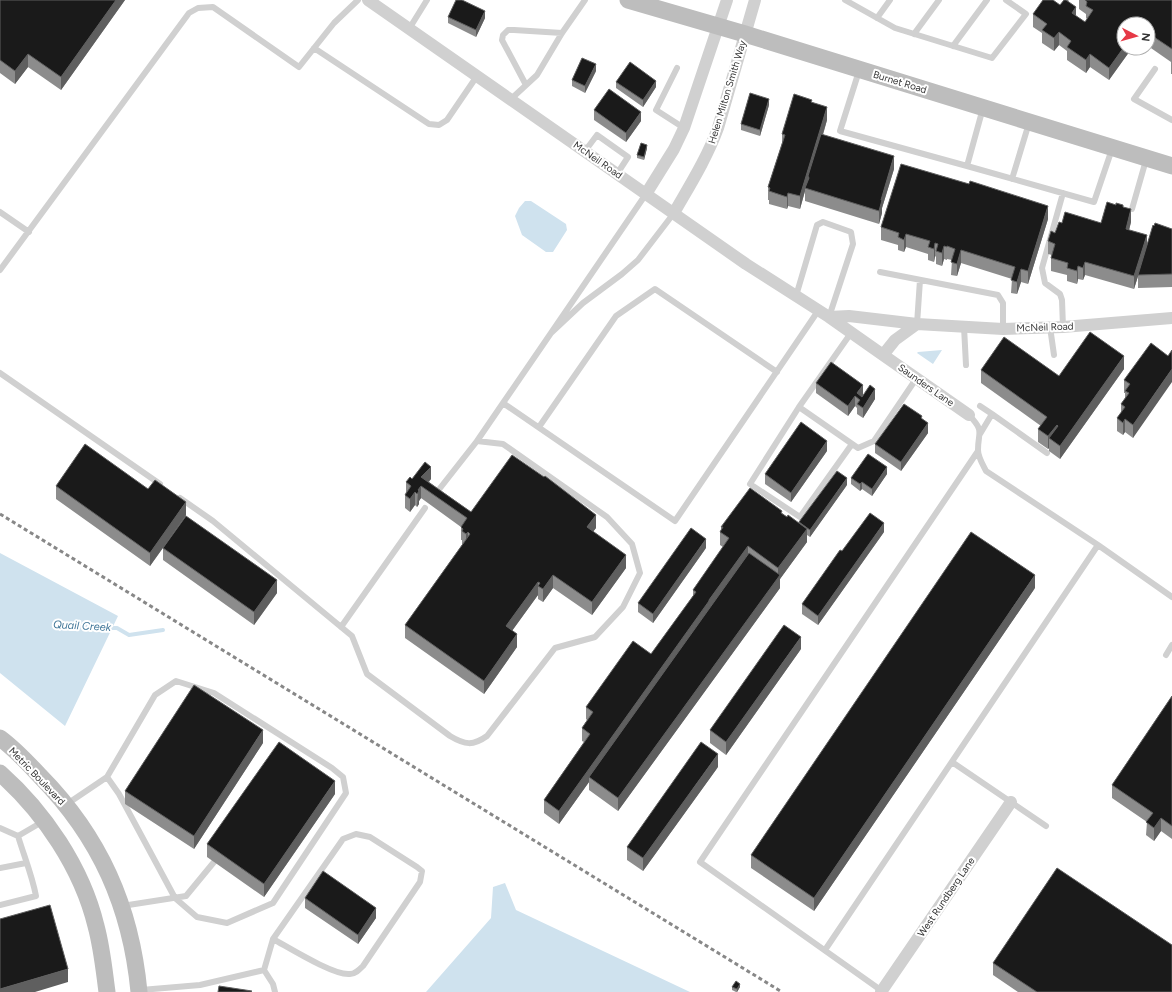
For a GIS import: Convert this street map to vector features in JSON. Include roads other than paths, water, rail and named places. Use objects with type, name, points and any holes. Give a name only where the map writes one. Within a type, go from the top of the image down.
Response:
[{"type":"main road","name":"Burnet Road","points":[[628,0],[719,26],[1112,148],[1170,163]]},
{"type":"main road","name":"Metric Boulevard","points":[[0,738],[53,788],[88,835],[102,860],[122,906],[137,966],[139,991]]},
{"type":"main road","points":[[0,773],[31,805],[63,850],[76,872],[96,925],[107,992]]},
{"type":"main road","points":[[43,821],[66,805]]},
{"type":"street","name":"McNeil Road","points":[[368,0],[746,264],[829,317],[883,355]]},
{"type":"street","points":[[646,194],[674,149],[684,128],[727,0]]},
{"type":"street","name":"Helen Milton Smith Way","points":[[674,213],[698,172],[712,144],[755,0]]},
{"type":"street","name":"McNeil Road","points":[[829,317],[849,316],[917,324],[1003,329],[1063,327],[1172,318]]},
{"type":"street","points":[[883,355],[895,340],[917,324]]},
{"type":"street","name":"Saunders Lane","points":[[883,355],[969,415]]},
{"type":"street","name":"West Rundberg Lane","points":[[881,991],[1011,802]]},
{"type":"lane","points":[[0,270],[189,13],[198,8],[213,7],[299,67],[334,23],[358,0]]},
{"type":"lane","points":[[409,29],[427,0]]},
{"type":"lane","points":[[511,99],[537,75],[562,33],[585,0]]},
{"type":"lane","points":[[845,0],[895,28],[992,58],[1026,14],[1006,0]]},
{"type":"lane","points":[[877,18],[890,0]]},
{"type":"lane","points":[[914,34],[939,0]]},
{"type":"lane","points":[[953,46],[987,0]]},
{"type":"lane","points":[[526,86],[502,40],[503,34],[508,30],[562,33]]},
{"type":"lane","points":[[314,48],[429,124],[439,125],[447,120],[477,76]]},
{"type":"lane","points":[[677,68],[656,110],[684,128]]},
{"type":"lane","points":[[859,69],[840,131],[1094,202],[1112,148]]},
{"type":"lane","points":[[1155,69],[1134,99],[1172,120]]},
{"type":"lane","points":[[967,166],[984,108]]},
{"type":"lane","points":[[1012,179],[1029,122]]},
{"type":"lane","points":[[585,151],[597,135],[628,157],[617,174]]},
{"type":"lane","points":[[1132,209],[1147,158]]},
{"type":"lane","points":[[1063,193],[1042,268],[1045,283],[1060,294],[1062,300],[1063,327]]},
{"type":"lane","points":[[437,492],[477,441],[646,194]]},
{"type":"lane","points":[[0,212],[29,232]]},
{"type":"lane","points":[[551,333],[583,303],[638,260],[674,213]]},
{"type":"lane","points":[[796,296],[817,225],[823,222],[851,232],[854,244],[829,317]]},
{"type":"lane","points":[[880,272],[998,296],[1003,303],[1003,329]]},
{"type":"lane","points":[[917,324],[920,280]]},
{"type":"lane","points":[[538,427],[616,316],[655,289],[776,372]]},
{"type":"lane","points":[[503,403],[675,521],[818,311]]},
{"type":"lane","points":[[964,327],[966,364]]},
{"type":"lane","points":[[1050,327],[1054,355]]},
{"type":"lane","points":[[852,333],[799,407],[750,484],[800,517],[852,444]]},
{"type":"lane","points":[[0,373],[167,489]]},
{"type":"lane","points":[[799,407],[858,448],[874,441],[916,379]]},
{"type":"lane","points":[[980,406],[1047,453]]},
{"type":"lane","points":[[980,434],[992,414]]},
{"type":"lane","points":[[881,991],[700,862],[978,451],[980,434],[977,424],[969,415]]},
{"type":"lane","points":[[174,494],[212,521],[352,636],[367,674],[450,736],[469,744],[479,741],[487,736],[555,648],[594,637],[623,607],[640,573],[632,544],[607,517],[503,444],[477,441]]},
{"type":"lane","points":[[978,451],[986,471],[1098,545],[1172,597]]},
{"type":"lane","points":[[341,627],[425,508]]},
{"type":"lane","points":[[825,950],[1098,545]]},
{"type":"lane","points":[[1166,655],[1172,645]]},
{"type":"lane","points":[[66,805],[107,777],[155,695],[176,681],[214,693],[332,768],[344,776],[346,793],[273,902],[227,923],[197,917],[175,898],[118,794],[107,777]]},
{"type":"lane","points":[[952,762],[1046,826]]},
{"type":"lane","points":[[18,836],[43,821]]},
{"type":"lane","points":[[0,828],[18,836],[33,880],[36,896],[0,905]]},
{"type":"lane","points":[[273,939],[332,970],[349,974],[356,972],[363,966],[420,882],[422,871],[417,866],[370,837],[356,834],[343,839],[273,939],[264,970],[273,984],[275,992]]},
{"type":"lane","points":[[122,906],[186,896],[214,862]]},
{"type":"lane","points":[[0,868],[26,863]]},
{"type":"lane","points":[[139,991],[201,989],[264,970]]},
{"type":"water","points":[[525,201],[531,201],[566,224],[567,230],[553,252],[546,252],[522,235],[515,216]]},
{"type":"water","points":[[942,350],[933,364],[917,353],[918,352]]},
{"type":"water","points":[[0,553],[118,616],[65,726],[0,673]]},
{"type":"water","points":[[505,883],[516,910],[690,992],[426,992],[491,918],[493,887]]},
{"type":"waterway","name":"Quail Creek","points":[[108,628],[117,628],[129,635],[163,630]]},
{"type":"railway","points":[[0,514],[782,992]]}]
